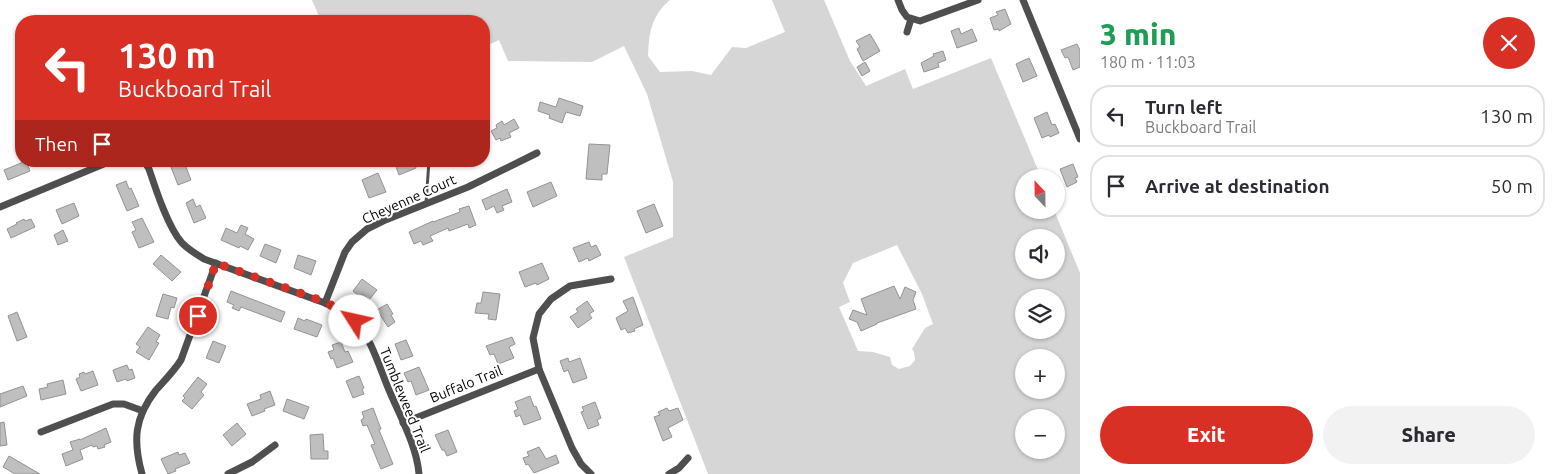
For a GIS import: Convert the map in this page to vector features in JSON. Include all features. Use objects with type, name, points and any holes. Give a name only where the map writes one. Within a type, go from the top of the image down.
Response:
[{"type":"street","points":[[898,0],[905,15],[910,19],[920,21],[978,0]]},
{"type":"street","points":[[1023,0],[1080,139]]},
{"type":"street","points":[[907,32],[910,19]]},
{"type":"street","name":"Cheyenne Court","points":[[325,302],[341,260],[359,235],[367,229],[488,178],[537,153]]},
{"type":"street","points":[[0,207],[97,167]]},
{"type":"street","name":"Tumbleweed Trail","points":[[148,167],[169,221],[178,238],[194,253],[216,263],[325,302],[355,321],[370,346],[403,423],[414,452],[419,474]]},
{"type":"street","points":[[142,474],[136,440],[142,411],[153,394],[174,371],[181,360],[216,263]]},
{"type":"street","points":[[591,474],[584,468],[574,452],[539,369],[533,338],[539,314],[551,299],[570,286],[611,279]]},
{"type":"street","name":"Buffalo Trail","points":[[403,423],[539,369]]},
{"type":"street","points":[[41,432],[113,404],[124,404],[142,411]]},
{"type":"street","points":[[228,474],[252,462],[275,445]]},
{"type":"street","points":[[669,474],[679,468],[688,458]]},
{"type":"lane","points":[[426,204],[429,167]]},
{"type":"shaded area","points":[[312,0],[670,0],[659,12],[652,25],[648,56],[660,72],[692,71],[711,75],[732,47],[746,48],[785,32],[772,0],[824,0],[850,61],[866,86],[905,69],[913,89],[991,58],[1038,169],[1015,169],[1015,219],[1058,219],[1062,229],[1015,229],[1015,279],[1065,279],[1065,237],[1080,273],[1080,474],[708,474],[624,257],[673,237],[673,182],[647,94],[624,46],[592,62],[508,61],[499,40],[490,44],[490,15],[318,15]],"holes":[[[897,245],[922,294],[933,324],[925,328],[912,349],[915,360],[910,366],[899,369],[892,365],[890,357],[873,352],[858,351],[839,307],[850,302],[843,283],[853,263]]]},
{"type":"building","points":[[1005,9],[1011,24],[999,31],[999,29],[994,30],[990,18],[998,15],[996,12]]},
{"type":"building","points":[[959,28],[961,34],[972,29],[977,41],[957,48],[951,31]]},
{"type":"building","points":[[870,34],[880,51],[863,61],[857,49],[860,47],[856,41]]},
{"type":"building","points":[[1077,44],[1080,50],[1080,67],[1073,70],[1068,57],[1065,58],[1061,50]]},
{"type":"building","points":[[943,51],[946,60],[938,63],[939,67],[924,72],[921,63],[934,56],[933,54]]},
{"type":"building","points":[[1029,58],[1037,76],[1023,82],[1016,64]]},
{"type":"building","points":[[865,62],[870,71],[862,76],[857,67]]},
{"type":"building","points":[[559,98],[583,106],[580,116],[566,112],[562,123],[549,118],[550,115],[538,111],[540,102],[556,107]]},
{"type":"building","points":[[1047,112],[1052,125],[1055,124],[1059,133],[1042,138],[1034,118]]},
{"type":"building","points":[[514,119],[519,128],[509,133],[511,137],[501,141],[500,138],[496,140],[491,131],[497,128],[496,125],[502,121],[504,125]]},
{"type":"building","points":[[589,144],[610,145],[607,174],[602,174],[602,180],[586,179]]},
{"type":"building","points":[[1073,164],[1078,177],[1075,178],[1077,182],[1067,187],[1065,169],[1060,169]]},
{"type":"building","points":[[15,166],[28,167],[30,171],[8,180],[4,170]]},
{"type":"building","points":[[171,167],[186,167],[191,180],[178,185]]},
{"type":"building","points":[[396,167],[416,167],[416,168],[399,175]]},
{"type":"building","points":[[378,173],[386,192],[369,198],[362,180]]},
{"type":"building","points":[[126,181],[139,206],[127,211],[116,185]]},
{"type":"building","points":[[551,182],[557,196],[533,207],[527,192]]},
{"type":"building","points":[[507,189],[512,202],[502,206],[504,210],[497,213],[494,206],[486,210],[482,200]]},
{"type":"building","points":[[193,199],[196,207],[200,205],[206,218],[194,223],[186,203]]},
{"type":"building","points":[[74,203],[79,216],[62,224],[56,210]]},
{"type":"building","points":[[654,204],[663,226],[646,233],[637,211]]},
{"type":"building","points":[[469,206],[476,225],[469,228],[468,224],[449,231],[448,228],[430,236],[433,241],[423,245],[421,241],[414,244],[409,232],[460,212],[459,209]]},
{"type":"building","points":[[142,218],[154,242],[139,248],[132,232],[136,230],[132,222]]},
{"type":"building","points":[[24,219],[25,221],[31,219],[35,227],[11,238],[7,229]]},
{"type":"building","points":[[241,225],[248,228],[245,234],[254,239],[248,250],[221,240],[226,228],[237,233]]},
{"type":"building","points":[[63,230],[68,241],[58,245],[54,235]]},
{"type":"building","points":[[589,242],[591,247],[596,245],[601,255],[589,261],[588,258],[579,262],[573,248]]},
{"type":"building","points":[[265,244],[281,250],[276,263],[260,256]]},
{"type":"building","points":[[161,255],[181,272],[172,281],[153,264]]},
{"type":"building","points":[[298,255],[316,261],[311,275],[294,268]]},
{"type":"building","points":[[542,263],[549,279],[537,285],[536,283],[525,287],[519,272]]},
{"type":"building","points":[[362,279],[377,290],[369,300],[362,294],[360,297],[353,291]]},
{"type":"building","points":[[894,286],[900,299],[905,287],[916,292],[913,300],[916,309],[861,331],[857,322],[849,319],[853,310],[867,315],[861,299]]},
{"type":"building","points":[[231,291],[285,312],[281,322],[241,307],[239,311],[232,308],[234,305],[227,302]]},
{"type":"building","points":[[483,292],[500,294],[496,320],[488,319],[489,314],[475,313],[477,303],[481,303]]},
{"type":"building","points":[[163,294],[177,298],[174,308],[171,307],[168,319],[156,316]]},
{"type":"building","points":[[633,297],[643,325],[634,329],[635,331],[628,333],[625,328],[621,330],[616,318],[628,311],[623,301]]},
{"type":"building","points":[[587,301],[594,311],[589,314],[592,318],[578,328],[570,317],[578,312],[576,309]]},
{"type":"building","points":[[387,304],[395,322],[388,327],[377,310]]},
{"type":"building","points":[[17,312],[27,337],[17,341],[8,316]]},
{"type":"building","points":[[298,318],[322,325],[317,337],[294,329]]},
{"type":"building","points":[[148,327],[160,335],[156,342],[159,343],[149,360],[136,352],[140,347],[136,344]]},
{"type":"building","points":[[512,337],[515,344],[509,347],[514,358],[498,364],[494,354],[490,355],[486,346]]},
{"type":"building","points":[[406,340],[413,356],[401,360],[395,344]]},
{"type":"building","points":[[213,341],[226,346],[219,363],[206,358]]},
{"type":"building","points":[[341,342],[345,352],[348,351],[353,362],[337,368],[328,352],[334,350],[332,345]]},
{"type":"building","points":[[568,358],[569,362],[580,358],[587,378],[573,383],[568,370],[564,372],[560,361]]},
{"type":"building","points":[[127,365],[129,370],[132,369],[135,378],[117,382],[113,370]]},
{"type":"building","points":[[419,367],[429,390],[416,395],[411,381],[408,382],[404,373]]},
{"type":"building","points":[[93,371],[98,385],[81,391],[76,379],[80,377],[79,374]]},
{"type":"building","points":[[359,376],[364,388],[362,389],[364,394],[353,398],[346,381]]},
{"type":"building","points":[[198,377],[207,384],[201,392],[204,395],[192,409],[182,401],[185,398],[183,396]]},
{"type":"building","points":[[63,380],[66,394],[41,400],[39,389],[48,387],[47,384]]},
{"type":"building","points":[[23,386],[27,396],[0,407],[0,394]]},
{"type":"building","points":[[270,391],[275,405],[252,416],[247,404],[261,399],[260,395]]},
{"type":"building","points":[[530,396],[541,419],[524,425],[520,415],[516,417],[514,411],[518,409],[515,402]]},
{"type":"building","points":[[287,399],[309,407],[304,419],[283,411]]},
{"type":"building","points":[[595,402],[601,418],[597,420],[599,425],[588,429],[581,412],[584,411],[582,407]]},
{"type":"building","points":[[373,408],[381,429],[379,430],[393,464],[381,469],[371,445],[375,444],[367,425],[363,426],[361,420],[364,418],[362,412]]},
{"type":"building","points":[[667,408],[669,411],[678,408],[683,420],[668,428],[672,437],[663,441],[654,417],[660,415],[658,412]]},
{"type":"building","points":[[4,422],[7,445],[0,446],[0,423]]},
{"type":"building","points":[[237,423],[246,434],[232,446],[223,435]]},
{"type":"building","points":[[106,428],[111,442],[104,445],[105,447],[98,449],[97,446],[93,447],[92,445],[80,450],[83,459],[66,466],[62,454],[73,450],[70,442],[80,440]]},
{"type":"building","points":[[448,430],[457,452],[447,456],[435,435]]},
{"type":"building","points":[[323,434],[324,451],[328,451],[328,459],[311,459],[310,435]]},
{"type":"building","points":[[539,447],[546,459],[556,455],[559,463],[534,473],[528,464],[526,465],[523,458],[529,456],[527,452]]},
{"type":"building","points":[[178,452],[179,455],[185,453],[190,463],[168,474],[161,459]]},
{"type":"building","points":[[9,456],[40,474],[15,474],[3,467]]},
{"type":"route","points":[[198,316],[216,263],[325,302],[355,321]]}]
